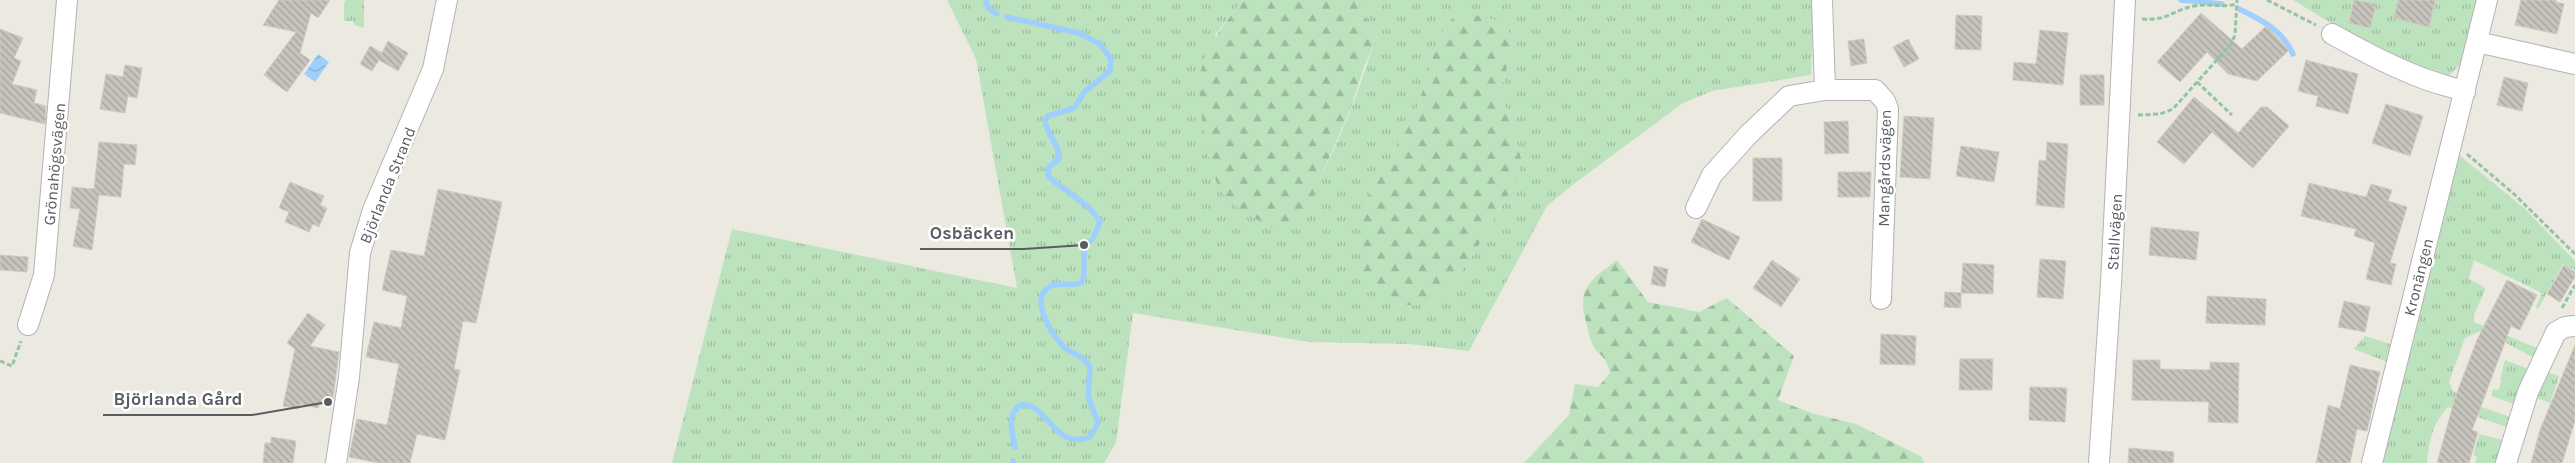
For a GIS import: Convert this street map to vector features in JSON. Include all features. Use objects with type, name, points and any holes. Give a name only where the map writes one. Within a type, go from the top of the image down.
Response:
[{"type":"street","name":"Grönahögsvägen","points":[[28,325],[45,269],[67,0]]},
{"type":"street","name":"Björlanda Strand","points":[[336,463],[349,377],[360,253],[373,210],[433,68],[447,0]]},
{"type":"street","points":[[1822,0],[1825,90]]},
{"type":"street","name":"Kronängen","points":[[2372,463],[2466,92],[2487,0]]},
{"type":"street","name":"Stallvägen","points":[[2099,463],[2103,424],[2124,9]]},
{"type":"street","points":[[2332,34],[2371,57],[2396,68],[2466,92]]},
{"type":"street","points":[[2477,42],[2575,64]]},
{"type":"street","name":"Mangårdsvägen","points":[[1696,208],[1712,175],[1748,135],[1789,96],[1825,90],[1875,90],[1885,101],[1888,108],[1880,299]]},
{"type":"street","points":[[2506,463],[2528,392],[2556,332],[2570,326]]},
{"type":"path","points":[[2267,0],[2332,34]]},
{"type":"path","points":[[2120,115],[2166,113],[2173,109],[2231,44],[2235,35],[2237,2],[2224,8],[2197,6],[2162,19],[2124,9]]},
{"type":"path","points":[[2197,82],[2232,115]]},
{"type":"path","points":[[2451,146],[2461,149],[2514,194],[2575,254]]},
{"type":"path","points":[[2570,326],[2562,307],[2575,285]]},
{"type":"path","points":[[0,361],[12,366],[28,325]]},
{"type":"green space","points":[[346,0],[364,0],[364,28],[354,25],[353,21],[344,21],[344,4]]},
{"type":"green space","points":[[947,0],[1243,0],[1215,35],[1297,224],[1319,181],[1352,107],[1377,38],[1356,0],[1814,0],[1811,75],[1712,91],[1683,103],[1571,186],[1547,206],[1469,351],[1410,344],[1309,342],[1133,313],[1116,443],[1104,463],[672,463],[732,229],[1017,288],[976,59]],"holes":[[[1440,35],[1512,36],[1510,56],[1500,95],[1508,113],[1521,158],[1518,178],[1471,258],[1447,291],[1428,305],[1365,204],[1417,108]]]},
{"type":"green space","points":[[1243,0],[1356,0],[1377,38],[1364,67],[1352,105],[1313,195],[1297,225],[1280,232],[1242,211],[1223,194],[1213,172],[1205,137],[1199,86],[1203,64],[1217,35]]},
{"type":"green space","points":[[2293,0],[2482,0],[2468,56],[2449,76],[2421,73],[2367,45]]},
{"type":"green space","points":[[1476,15],[1500,21],[1512,36],[1510,56],[1500,95],[1508,113],[1521,158],[1518,178],[1471,258],[1447,291],[1428,305],[1408,305],[1383,298],[1364,280],[1359,241],[1365,204],[1417,108],[1440,35],[1454,16]]},
{"type":"green space","points":[[2453,150],[2526,210],[2575,261],[2575,270],[2563,264],[2538,309],[2536,307],[2542,293],[2474,260],[2469,279],[2484,287],[2485,290],[2474,315],[2474,322],[2537,348],[2533,357],[2480,331],[2465,338],[2449,382],[2453,391],[2479,410],[2482,407],[2510,417],[2507,427],[2448,407],[2435,426],[2427,463],[2377,463]]},
{"type":"green space","points":[[1617,260],[1648,302],[1699,312],[1727,298],[1794,356],[1778,400],[1811,413],[1856,424],[1922,457],[1924,463],[1524,463],[1569,415],[1575,384],[1598,387],[1610,373],[1604,358],[1595,349],[1591,339],[1583,310],[1583,301],[1588,285]]},
{"type":"green space","points":[[2365,336],[2396,346],[2390,363],[2354,349]]},
{"type":"green space","points":[[2505,360],[2528,369],[2514,404],[2491,396],[2493,389],[2498,390],[2502,380],[2500,379]]},
{"type":"green space","points":[[2540,370],[2559,376],[2550,403],[2531,396]]},
{"type":"green space","points":[[2479,434],[2503,440],[2497,463],[2475,463],[2477,457],[2473,455]]},
{"type":"water","points":[[318,54],[329,62],[315,82],[304,74]]},
{"type":"building","points":[[279,0],[330,0],[318,18],[311,13],[300,53],[310,60],[287,92],[264,75],[296,32],[263,25]]},
{"type":"building","points":[[2354,0],[2376,4],[2370,28],[2349,23]]},
{"type":"building","points":[[2398,0],[2435,0],[2429,27],[2394,18]]},
{"type":"building","points":[[2521,0],[2556,0],[2556,2],[2564,4],[2557,34],[2515,25]]},
{"type":"building","points":[[2201,13],[2242,49],[2266,26],[2289,50],[2257,81],[2228,74],[2207,52],[2180,82],[2157,62]]},
{"type":"building","points":[[1956,15],[1982,16],[1981,50],[1955,49]]},
{"type":"building","points":[[0,29],[23,38],[14,58],[21,61],[12,84],[37,90],[34,103],[46,106],[45,124],[0,113]]},
{"type":"building","points":[[2040,30],[2068,33],[2063,85],[2013,80],[2014,62],[2036,64]]},
{"type":"building","points":[[1864,39],[1867,63],[1851,66],[1848,41]]},
{"type":"building","points":[[1908,39],[1919,59],[1904,67],[1893,47]]},
{"type":"building","points":[[388,41],[408,53],[398,71],[379,60],[372,71],[360,64],[370,46],[382,53]]},
{"type":"building","points":[[2306,60],[2358,74],[2348,114],[2316,106],[2318,96],[2298,91]]},
{"type":"building","points":[[125,65],[142,68],[137,98],[128,96],[125,113],[100,109],[106,74],[123,77]]},
{"type":"building","points":[[2080,75],[2104,75],[2104,105],[2080,105]]},
{"type":"building","points":[[2504,77],[2528,83],[2522,111],[2497,105]]},
{"type":"building","points":[[2194,97],[2238,133],[2261,107],[2267,107],[2289,126],[2253,168],[2212,132],[2184,164],[2157,142]]},
{"type":"building","points":[[2386,104],[2423,116],[2410,156],[2372,143]]},
{"type":"building","points":[[1904,116],[1934,118],[1930,179],[1900,177]]},
{"type":"building","points":[[1848,121],[1849,153],[1825,154],[1824,122]]},
{"type":"building","points":[[99,142],[137,145],[135,165],[124,164],[121,197],[99,195],[92,250],[73,246],[80,209],[70,208],[72,187],[94,189]]},
{"type":"building","points":[[2047,142],[2068,144],[2064,208],[2036,205],[2039,160],[2046,161]]},
{"type":"building","points":[[1961,146],[1999,152],[1994,182],[1956,176]]},
{"type":"building","points":[[1753,158],[1782,158],[1782,201],[1753,201]]},
{"type":"building","points":[[1838,172],[1871,172],[1870,197],[1838,197]]},
{"type":"building","points":[[290,182],[324,196],[320,205],[327,208],[319,227],[313,224],[309,232],[285,222],[289,212],[279,208]]},
{"type":"building","points":[[2309,183],[2366,197],[2371,184],[2392,190],[2388,201],[2407,207],[2390,263],[2396,264],[2391,285],[2366,279],[2375,243],[2354,236],[2356,229],[2301,216]]},
{"type":"building","points":[[438,189],[502,202],[476,323],[463,321],[454,369],[460,370],[445,440],[417,434],[410,463],[378,463],[349,457],[357,419],[387,425],[399,364],[366,357],[374,322],[401,328],[407,296],[382,290],[391,250],[424,256]]},
{"type":"building","points":[[1702,219],[1740,237],[1729,260],[1691,242]]},
{"type":"building","points":[[2151,227],[2199,232],[2196,260],[2149,255]]},
{"type":"building","points":[[0,255],[28,257],[27,272],[0,270]]},
{"type":"building","points":[[2040,259],[2066,261],[2063,299],[2037,297]]},
{"type":"building","points":[[1772,260],[1800,279],[1781,307],[1753,288]]},
{"type":"building","points":[[1963,263],[1994,265],[1993,294],[1961,293]]},
{"type":"building","points":[[2564,265],[2575,272],[2575,277],[2560,302],[2547,294]]},
{"type":"building","points":[[1654,266],[1668,269],[1665,287],[1651,284]]},
{"type":"building","points":[[2507,280],[2537,295],[2520,330],[2511,326],[2472,430],[2478,432],[2469,463],[2437,463],[2455,398],[2477,340]]},
{"type":"building","points":[[1945,292],[1961,293],[1961,308],[1944,307]]},
{"type":"building","points":[[2207,296],[2266,299],[2265,325],[2206,323]]},
{"type":"building","points":[[2344,301],[2370,307],[2365,332],[2338,327]]},
{"type":"building","points":[[308,313],[325,325],[310,346],[339,352],[332,406],[319,404],[318,408],[300,404],[298,409],[283,406],[295,349],[287,343]]},
{"type":"building","points":[[1881,334],[1916,336],[1915,365],[1880,364]]},
{"type":"building","points":[[2575,345],[2575,421],[2562,463],[2531,463],[2540,430]]},
{"type":"building","points":[[1960,359],[1993,359],[1992,390],[1959,390]]},
{"type":"building","points":[[2133,360],[2160,360],[2160,369],[2210,370],[2210,362],[2239,363],[2238,423],[2208,422],[2209,402],[2132,400]]},
{"type":"building","points":[[2350,365],[2380,372],[2367,431],[2357,429],[2350,463],[2316,463],[2328,405],[2340,409]]},
{"type":"building","points":[[2030,387],[2067,388],[2065,422],[2029,420]]},
{"type":"building","points":[[271,437],[296,441],[293,463],[263,463],[265,443],[271,443]]},
{"type":"building","points":[[2129,448],[2174,452],[2173,463],[2128,463]]},
{"type":"waterway","points":[[986,0],[988,7],[997,14]]},
{"type":"waterway","points":[[2181,0],[2222,4]]},
{"type":"waterway","points":[[2239,9],[2277,32],[2293,54]]},
{"type":"waterway","points":[[1007,17],[1079,33],[1100,44],[1111,59],[1110,71],[1085,91],[1074,108],[1048,116],[1045,120],[1059,154],[1059,159],[1049,167],[1048,175],[1089,208],[1100,222],[1093,239],[1084,245],[1084,276],[1081,283],[1051,286],[1044,291],[1041,298],[1044,315],[1053,333],[1063,346],[1085,360],[1090,367],[1088,396],[1098,423],[1090,437],[1078,440],[1067,437],[1059,432],[1038,411],[1030,406],[1021,405],[1013,413],[1011,424],[1015,447]]},
{"type":"place","name":"Osbäcken","points":[[1084,245]]},
{"type":"place","name":"Björlanda Gård","points":[[328,402]]}]
